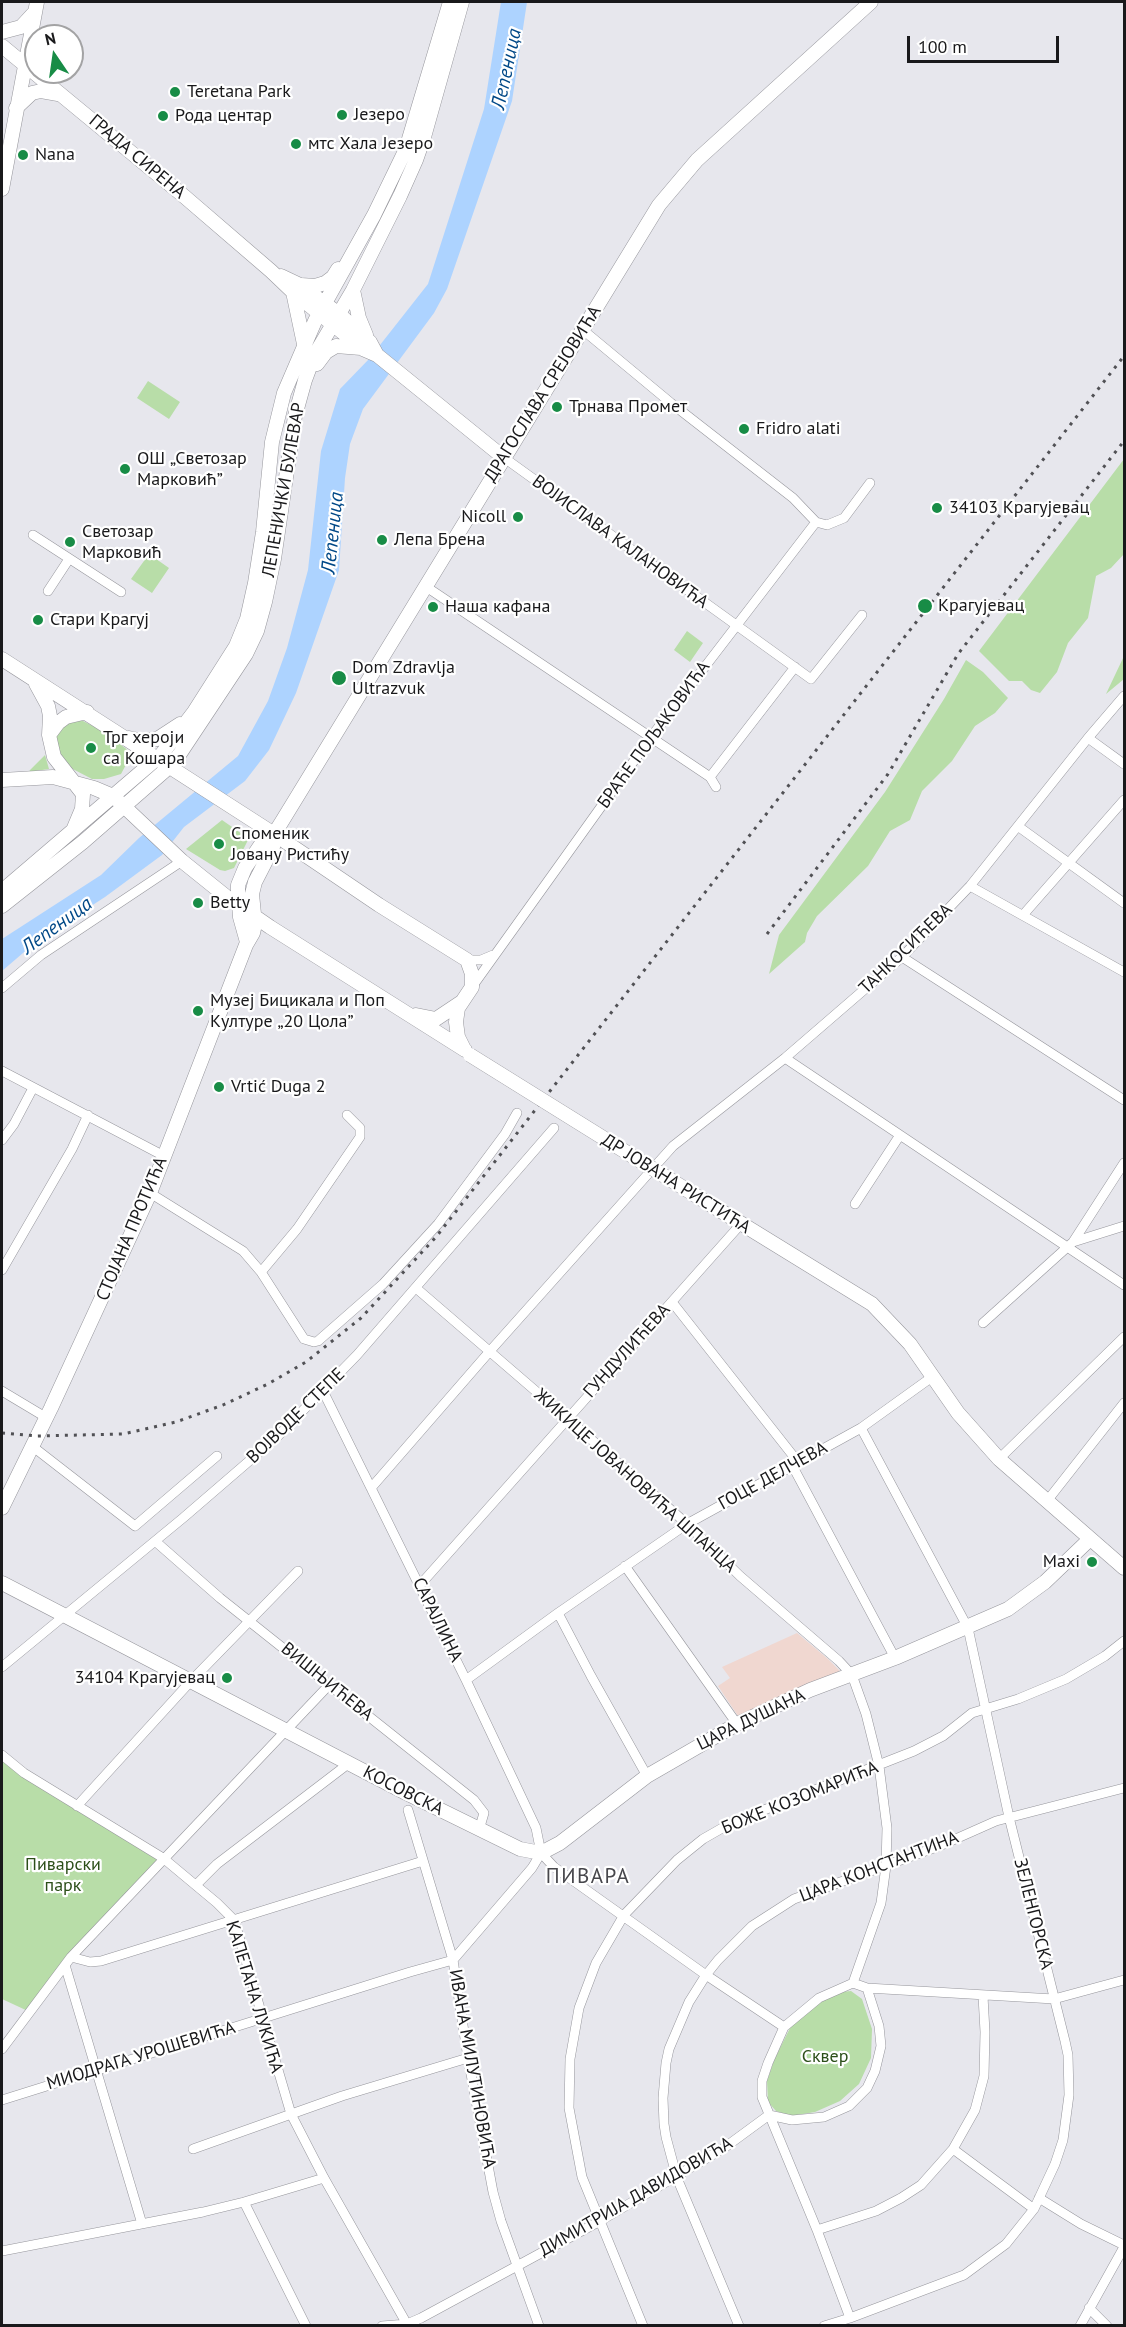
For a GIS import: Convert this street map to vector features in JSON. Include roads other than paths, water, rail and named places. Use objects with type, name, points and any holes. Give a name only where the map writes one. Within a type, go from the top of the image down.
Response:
[{"type":"main road","name":"ЛЕПЕНИЧКИ БУЛЕВАР","points":[[2,891],[157,759],[194,712],[236,646],[247,619],[260,554],[274,434],[284,393],[322,308],[355,250],[406,149],[450,2]]},
{"type":"main road","name":"ЛЕПЕНИЧКИ БУЛЕВАР","points":[[2,906],[83,842],[169,767],[237,670],[257,631],[274,559],[288,455],[305,380],[314,356],[352,290],[416,160],[462,2]]},
{"type":"main road","name":"ДРАГОСЛАВА СРЕЈОВИЋА","points":[[247,942],[238,904],[238,885],[245,868],[262,843],[274,834],[659,205],[687,170],[871,2]]},
{"type":"main road","points":[[2,32],[21,27],[36,7]]},
{"type":"main road","points":[[32,24],[36,7]]},
{"type":"main road","name":"ГРАДА СИРЕНА","points":[[2,46],[24,64]]},
{"type":"main road","points":[[2,189],[24,64]]},
{"type":"main road","name":"ГРАДА СИРЕНА","points":[[49,84],[271,271],[336,319]]},
{"type":"main road","points":[[16,108],[32,93],[41,91],[61,94]]},
{"type":"main road","points":[[304,344],[297,288],[328,282],[355,250]]},
{"type":"main road","points":[[305,380],[330,348],[340,344],[366,345],[352,290]]},
{"type":"main road","name":"ВОЈИСЛАВА КАЛАНОВИЋА","points":[[336,319],[407,381],[503,457]]},
{"type":"main road","points":[[2,659],[274,834],[379,905],[468,960],[472,974],[472,987],[462,1001],[456,1016],[456,1029],[467,1052]]},
{"type":"main road","points":[[33,679],[48,706],[49,735],[54,757],[83,794],[84,802],[80,817],[71,832]]},
{"type":"main road","points":[[49,735],[66,717],[87,712]]},
{"type":"main road","points":[[124,737],[144,741],[157,739],[194,712]]},
{"type":"main road","name":"ДР ЈОВАНА РИСТИЋА","points":[[3,780],[53,777],[94,788],[113,796],[213,886],[255,916],[740,1225],[800,1258],[872,1304],[910,1344],[958,1413],[999,1459],[1125,1568]]},
{"type":"main road","name":"ДРАГОСЛАВА СРЕЈОВИЋА","points":[[247,942],[253,933],[255,916],[252,894],[257,875],[273,847],[274,834]]},
{"type":"main road","points":[[213,886],[238,885],[257,875]]},
{"type":"main road","name":"СТОЈАНА ПРОТИЋА","points":[[2,1508],[47,1418],[150,1192],[247,942]]},
{"type":"main road","points":[[405,1012],[432,1020],[442,1016],[462,1001]]},
{"type":"main road","name":"ЦАРА ДУШАНА","points":[[541,1853],[560,1843],[647,1776],[737,1724],[810,1690],[968,1628],[1020,1602],[1090,1539]]},
{"type":"main road","name":"КОСОВСКА","points":[[2,1583],[479,1830],[520,1849],[541,1853]]},
{"type":"street","points":[[583,330],[671,403],[793,498],[816,522],[827,525],[844,518],[870,483]]},
{"type":"street","name":"ВОЈИСЛАВА КАЛАНОВИЋА","points":[[503,457],[812,679],[862,615]]},
{"type":"street","name":"БРАЋЕ ПОЉАКОВИЋА","points":[[472,987],[651,737],[816,522]]},
{"type":"street","points":[[33,536],[120,592]]},
{"type":"street","points":[[48,591],[69,559]]},
{"type":"street","points":[[425,586],[710,777],[716,787]]},
{"type":"street","points":[[710,777],[795,667]]},
{"type":"street","name":"ТАНКОСИЋЕВА","points":[[371,1488],[652,1168],[688,1134],[785,1058],[902,957],[970,886],[1088,738],[1125,696]]},
{"type":"street","points":[[1088,738],[1125,764]]},
{"type":"street","points":[[1023,915],[1125,800]]},
{"type":"street","points":[[1018,827],[1125,903]]},
{"type":"street","points":[[2,988],[41,955],[180,858]]},
{"type":"street","points":[[970,886],[1125,972]]},
{"type":"street","points":[[468,960],[481,960],[497,952]]},
{"type":"street","points":[[902,957],[1125,1100]]},
{"type":"street","points":[[785,1058],[1070,1245],[1125,1285]]},
{"type":"street","points":[[2,1071],[164,1156]]},
{"type":"street","points":[[2,1140],[14,1124],[33,1088]]},
{"type":"street","points":[[150,1192],[243,1251],[261,1272],[304,1339],[314,1342],[325,1337],[383,1284],[438,1224],[505,1134],[517,1113]]},
{"type":"street","points":[[2,1270],[72,1149],[88,1115]]},
{"type":"street","points":[[261,1272],[297,1229],[360,1137],[360,1128],[347,1115]]},
{"type":"street","name":"ВОЈВОДЕ СТЕПЕ","points":[[2,1667],[249,1462],[323,1391],[416,1288],[554,1128]]},
{"type":"street","points":[[855,1204],[900,1135]]},
{"type":"street","points":[[983,1323],[1070,1245],[1125,1163]]},
{"type":"street","name":"ГУНДУЛИЋЕВА","points":[[420,1585],[740,1225]]},
{"type":"street","points":[[1070,1245],[1125,1226]]},
{"type":"street","name":"ЖИКИЦЕ ЈОВАНОВИЋА ШПАНЦА","points":[[416,1288],[687,1524],[740,1576],[839,1661],[852,1675]]},
{"type":"street","points":[[672,1302],[795,1464],[895,1658]]},
{"type":"street","points":[[999,1459],[1125,1337]]},
{"type":"street","name":"ГОЦЕ ДЕЛЧЕВА","points":[[466,1680],[687,1524],[861,1428],[932,1377]]},
{"type":"street","points":[[2,1391],[47,1418]]},
{"type":"street","name":"САРАЈЛИНА","points":[[323,1391],[420,1585],[536,1828],[541,1853]]},
{"type":"street","points":[[1047,1501],[1125,1403]]},
{"type":"street","name":"ЗЕЛЕНГОРСКА","points":[[861,1428],[968,1628],[1010,1817],[1068,2055],[1069,2095],[1064,2140],[1034,2209]]},
{"type":"street","points":[[32,1446],[135,1526],[217,1456]]},
{"type":"street","name":"ВИШЊИЋЕВА","points":[[155,1541],[189,1573],[482,1808],[484,1816],[479,1830]]},
{"type":"street","points":[[625,1566],[737,1724]]},
{"type":"street","points":[[77,1806],[192,1681],[298,1571]]},
{"type":"street","points":[[558,1613],[647,1776]]},
{"type":"street","name":"БОЖЕ КОЗОМАРИЋА","points":[[643,2325],[582,2177],[569,2108],[568,2074],[576,2023],[589,1978],[624,1915],[677,1860],[703,1839],[758,1811],[879,1766],[943,1736],[972,1713],[1018,1699],[1066,1679],[1106,1656],[1125,1641]]},
{"type":"street","points":[[852,1675],[866,1714],[879,1766],[887,1828],[886,1866],[881,1903],[853,1983]]},
{"type":"street","points":[[2,2049],[68,1961],[330,1684]]},
{"type":"street","name":"КАПЕТАНА ЛУКИЋА","points":[[2,1755],[24,1773],[163,1858],[234,1920],[291,2114],[324,2178],[408,2325]]},
{"type":"street","points":[[196,1885],[217,1864],[348,1764]]},
{"type":"street","name":"ЦАРА КОНСТАНТИНА","points":[[739,2325],[676,2178],[665,2130],[663,2098],[666,2063],[677,2027],[689,2002],[706,1976],[731,1946],[752,1926],[774,1910],[819,1888],[886,1866],[1010,1817],[1125,1788]]},
{"type":"street","name":"ИВАНА МИЛУТИНОВИЋА","points":[[408,1810],[453,1960],[468,2058],[501,2221],[539,2325]]},
{"type":"street","name":"КОСОВСКА","points":[[541,1853],[554,1867],[706,1976],[784,2027]]},
{"type":"street","name":"ЦАРА ДУШАНА","points":[[453,1960],[532,1868],[541,1853]]},
{"type":"street","points":[[68,1961],[101,1961],[423,1861]]},
{"type":"street","name":"МИОДРАГА УРОШЕВИЋА","points":[[2,2100],[410,1971],[453,1960]]},
{"type":"street","points":[[68,1961],[142,2224]]},
{"type":"street","points":[[850,2318],[817,2230],[762,2097],[762,2081],[784,2027],[819,1998],[853,1983],[867,1988],[1054,1999],[1125,1980]]},
{"type":"street","points":[[769,2115],[792,2120],[824,2117],[849,2106],[867,2088],[878,2064],[881,2046],[879,2026],[867,1988]]},
{"type":"street","points":[[817,2230],[876,2211],[901,2198],[921,2185],[953,2149],[975,2110],[984,2076],[983,1996]]},
{"type":"street","points":[[193,2149],[291,2114],[468,2058]]},
{"type":"street","name":"ДИМИТРИЈА ДАВИДОВИЋА","points":[[408,2325],[676,2178],[724,2148],[769,2115]]},
{"type":"street","points":[[824,2325],[850,2318],[964,2275],[1005,2244],[1034,2209],[953,2149]]},
{"type":"street","points":[[2,2251],[244,2202],[324,2178]]},
{"type":"street","points":[[1039,2198],[1081,2224],[1125,2246],[1080,2325]]},
{"type":"street","points":[[244,2202],[306,2325]]},
{"type":"street","points":[[1089,2308],[1107,2325]]},
{"type":"street","points":[[382,2325],[408,2325]]},
{"type":"water","name":"Лепеница","points":[[501,2],[527,2],[512,101],[447,289],[434,313],[363,409],[350,444],[345,478],[339,570],[296,693],[269,750],[245,781],[184,827],[162,855],[105,897],[37,941],[2,971],[2,939],[101,875],[139,838],[238,756],[268,701],[287,648],[308,570],[321,451],[340,389],[369,359],[428,284],[484,109]]},
{"type":"railway","points":[[2,1433],[37,1436],[123,1434],[176,1422],[223,1405],[268,1384],[306,1362],[361,1318],[436,1237],[1124,356]]},
{"type":"railway","points":[[767,934],[888,774],[958,654],[1124,441]]},
{"type":"place","name":"Teretana Park","points":[[175,92]]},
{"type":"place","name":"Језеро","points":[[342,115]]},
{"type":"place","name":"Рода центар","points":[[163,116]]},
{"type":"place","name":"мтс Хала Језеро","points":[[296,144]]},
{"type":"place","name":"Nana","points":[[23,155]]},
{"type":"place","name":"Трнава Промет","points":[[557,407]]},
{"type":"place","name":"Fridro alati","points":[[744,429]]},
{"type":"place","name":"ОШ „Светозар Марковић”","points":[[125,469]]},
{"type":"place","name":"34103 Крагујевац","points":[[937,508]]},
{"type":"place","name":"Nicoll","points":[[518,517]]},
{"type":"place","name":"Лепа Брена","points":[[382,540]]},
{"type":"place","name":"Светозар Марковић","points":[[70,542]]},
{"type":"place","name":"Крагујевац","points":[[925,606]]},
{"type":"place","name":"Наша кафана","points":[[433,607]]},
{"type":"place","name":"Стари Крагуј","points":[[38,620]]},
{"type":"place","name":"Dom Zdravlja Ultrazvuk","points":[[339,678]]},
{"type":"place","name":"Трг хероји са Кошара","points":[[91,748]]},
{"type":"place","name":"Споменик Јовану Ристићу","points":[[219,844]]},
{"type":"place","name":"Betty","points":[[198,903]]},
{"type":"place","name":"Музеј Бицикала и Поп Културе „20 Цола”","points":[[198,1011]]},
{"type":"place","name":"Vrtić Duga 2","points":[[219,1087]]},
{"type":"place","name":"Maxi","points":[[1092,1562]]},
{"type":"place","name":"34104 Крагујевац","points":[[227,1678]]},
{"type":"district","name":"ПИВАРА","points":[[588,1877]]},
{"type":"park label","name":"Пиварски парк","points":[[63,1875]]},
{"type":"park label","name":"Сквер","points":[[825,2057]]}]
